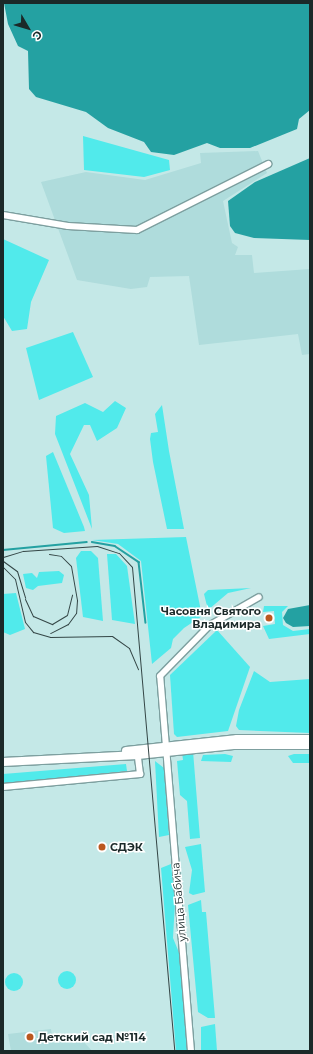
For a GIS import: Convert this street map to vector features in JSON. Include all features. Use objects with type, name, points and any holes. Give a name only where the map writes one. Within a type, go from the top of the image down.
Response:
[{"type":"main road","points":[[3,762],[104,756],[237,739],[310,739]]},
{"type":"main road","points":[[166,749],[233,745],[310,745]]},
{"type":"street","points":[[3,215],[68,226],[137,230],[268,164]]},
{"type":"street","name":"улица Бабича","points":[[191,1051],[161,674],[210,625],[260,597]]},
{"type":"street","points":[[3,787],[140,774],[138,752]]},
{"type":"shaded area","points":[[4,3],[310,3],[310,110],[299,119],[297,129],[250,148],[220,148],[207,143],[174,155],[151,152],[144,142],[108,128],[86,112],[36,97],[29,89],[28,51],[18,46],[8,24]]},
{"type":"shaded area","points":[[83,136],[169,160],[170,170],[144,177],[84,170]]},
{"type":"shaded area","points":[[258,151],[267,173],[223,201],[232,243],[238,247],[235,255],[252,255],[254,273],[310,269],[310,354],[302,355],[298,334],[199,345],[189,276],[150,277],[147,287],[131,289],[77,280],[41,182],[86,172],[145,180],[201,163],[200,153]]},
{"type":"shaded area","points":[[310,158],[310,240],[254,238],[235,233],[230,226],[228,201],[255,182]]},
{"type":"shaded area","points":[[3,239],[49,260],[31,302],[27,329],[12,331],[3,316]]},
{"type":"shaded area","points":[[73,332],[93,377],[39,400],[26,348]]},
{"type":"shaded area","points":[[115,401],[126,408],[117,428],[97,441],[90,425],[84,425],[70,454],[89,495],[92,529],[55,434],[56,416],[85,403],[103,412]]},
{"type":"shaded area","points":[[162,405],[184,529],[167,529],[153,462],[150,439],[151,433],[158,432],[155,414]]},
{"type":"shaded area","points":[[53,452],[85,531],[64,533],[53,528],[46,456]]},
{"type":"shaded area","points":[[186,537],[202,616],[184,628],[173,639],[171,648],[152,664],[141,561],[118,544],[92,540]]},
{"type":"shaded area","points":[[81,551],[91,551],[98,558],[103,621],[83,617],[76,558]]},
{"type":"shaded area","points":[[107,554],[116,554],[127,566],[135,624],[112,620]]},
{"type":"shaded area","points":[[59,571],[64,575],[62,583],[38,586],[33,590],[26,588],[23,574],[32,573],[37,578],[39,572]]},
{"type":"shaded area","points":[[251,588],[228,593],[208,610],[204,594],[208,590]]},
{"type":"shaded area","points":[[16,593],[25,629],[10,635],[3,632],[3,594]]},
{"type":"shaded area","points":[[310,605],[310,626],[293,627],[286,623],[283,618],[288,609]]},
{"type":"shaded area","points":[[264,606],[288,606],[282,612],[283,625],[293,631],[310,629],[310,634],[269,639],[263,626],[275,624],[274,611],[263,612]]},
{"type":"shaded area","points":[[217,630],[250,667],[228,731],[177,737],[174,734],[170,675]]},
{"type":"shaded area","points":[[254,671],[270,682],[310,679],[310,733],[239,730],[236,726],[239,710]]},
{"type":"shaded area","points":[[193,751],[200,838],[190,839],[187,801],[180,795],[177,761],[183,760],[182,752]]},
{"type":"shaded area","points":[[225,754],[233,756],[231,762],[201,761],[203,755]]},
{"type":"shaded area","points":[[294,754],[310,754],[310,763],[293,763],[288,756]]},
{"type":"shaded area","points":[[155,761],[164,768],[169,835],[159,837]]},
{"type":"shaded area","points":[[126,764],[127,771],[3,784],[3,774]]},
{"type":"shaded area","points":[[201,844],[205,892],[193,895],[189,893],[192,870],[185,847]]},
{"type":"shaded area","points":[[171,864],[175,902],[173,938],[180,955],[188,1051],[176,1051],[161,868]]},
{"type":"shaded area","points":[[201,900],[202,912],[206,912],[215,1018],[208,1018],[198,1012],[188,905]]},
{"type":"shaded area","points":[[63,971],[71,971],[76,976],[74,987],[71,989],[63,989],[58,984],[58,976]]},
{"type":"shaded area","points":[[14,973],[20,976],[23,982],[20,988],[14,991],[8,988],[5,982],[8,976]]},
{"type":"shaded area","points":[[215,1024],[217,1051],[201,1051],[201,1027]]},
{"type":"shaded area","name":"Детский сад №114","points":[[51,1029],[53,1043],[83,1041],[92,1051],[11,1051],[8,1034]]},
{"type":"waterway","points":[[3,550],[87,542]]},
{"type":"waterway","points":[[92,542],[115,546],[139,562],[146,623]]},
{"type":"tram line","points":[[3,557],[23,551],[97,546],[119,553],[132,567],[174,1051]]},
{"type":"tram line","points":[[49,554],[61,556],[71,566],[77,600],[76,613],[68,624],[50,633]]},
{"type":"tram line","points":[[3,561],[17,571],[25,598]]},
{"type":"tram line","points":[[3,567],[15,579],[25,622],[33,632],[50,637],[112,636],[129,648],[138,669]]},
{"type":"tram line","points":[[25,599],[33,616],[52,624],[67,615],[72,595]]},
{"type":"place","name":"Часовня Святого Владимира","points":[[269,618]]},
{"type":"place","name":"СДЭК","points":[[102,847]]},
{"type":"place","name":"Детский сад №114","points":[[30,1037]]}]
